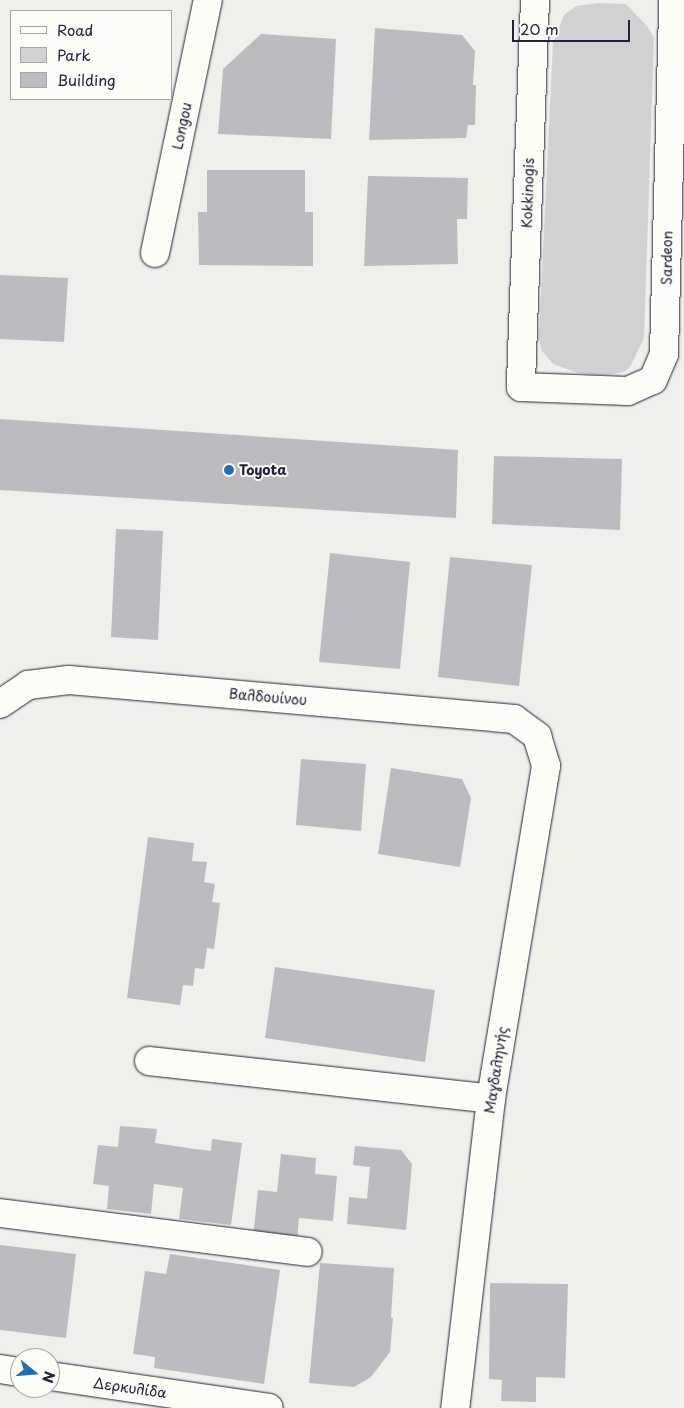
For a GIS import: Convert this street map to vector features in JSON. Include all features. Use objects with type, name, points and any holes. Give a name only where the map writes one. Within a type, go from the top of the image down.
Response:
[{"type":"street","name":"Longou","points":[[155,253],[208,0]]},
{"type":"street","name":"Kokkinogis","points":[[522,387],[535,0]]},
{"type":"street","name":"Sardeon","points":[[522,387],[628,391],[653,380],[664,354],[673,0]]},
{"type":"street","name":"Βαλδουίνου","points":[[0,704],[28,685],[69,680],[514,719],[537,736]]},
{"type":"street","name":"Μαγδαληνής","points":[[454,1408],[491,1099],[546,766],[537,736]]},
{"type":"street","points":[[149,1060],[491,1099]]},
{"type":"street","points":[[0,1213],[308,1252]]},
{"type":"street","name":"Δερκυλίδα","points":[[60,1377],[268,1408]]},
{"type":"green space","points":[[598,3],[626,4],[648,27],[654,38],[644,338],[630,367],[624,372],[604,375],[578,373],[553,364],[541,350],[539,337],[553,43],[564,15],[576,6]]},
{"type":"building","points":[[375,28],[462,35],[475,51],[473,85],[476,85],[475,125],[468,125],[466,138],[369,140]]},
{"type":"building","points":[[261,34],[336,39],[331,139],[218,134],[223,69]]},
{"type":"building","points":[[207,170],[305,170],[305,212],[313,212],[313,266],[199,265],[198,212],[207,212]]},
{"type":"building","points":[[368,176],[468,178],[467,219],[457,219],[458,264],[364,266]]},
{"type":"building","points":[[0,275],[68,278],[64,342],[0,339]]},
{"type":"building","name":"Toyota","points":[[0,419],[458,450],[456,518],[0,490]]},
{"type":"building","points":[[494,456],[622,459],[620,530],[492,524]]},
{"type":"building","points":[[116,529],[163,531],[158,640],[111,637]]},
{"type":"building","points":[[330,553],[410,562],[400,669],[319,662]]},
{"type":"building","points":[[450,557],[532,565],[519,686],[438,677]]},
{"type":"building","points":[[301,759],[366,764],[361,831],[296,825]]},
{"type":"building","points":[[391,768],[462,779],[471,798],[460,867],[378,854]]},
{"type":"building","points":[[148,837],[194,843],[192,861],[207,862],[204,882],[215,884],[212,902],[220,903],[214,949],[207,948],[204,969],[195,968],[193,986],[183,985],[180,1005],[127,998]]},
{"type":"building","points":[[275,967],[435,990],[425,1062],[265,1038]]},
{"type":"building","points":[[120,1126],[157,1129],[155,1143],[188,1148],[211,1151],[212,1139],[242,1143],[231,1225],[179,1219],[183,1188],[154,1184],[151,1214],[107,1209],[109,1186],[93,1184],[98,1145],[118,1147]]},
{"type":"building","points":[[355,1146],[401,1150],[412,1164],[406,1230],[347,1224],[349,1197],[367,1199],[370,1167],[353,1165]]},
{"type":"building","points":[[281,1154],[316,1158],[315,1174],[337,1176],[333,1221],[299,1218],[297,1242],[253,1237],[258,1190],[277,1192]]},
{"type":"building","points":[[0,1245],[76,1254],[66,1338],[0,1330]]},
{"type":"building","points":[[170,1254],[280,1270],[264,1384],[154,1368],[155,1357],[133,1354],[145,1271],[166,1274]]},
{"type":"building","points":[[320,1263],[394,1268],[390,1352],[371,1377],[354,1387],[309,1383]]},
{"type":"building","points":[[490,1283],[568,1284],[565,1378],[536,1377],[536,1402],[501,1401],[502,1380],[489,1379]]},
{"type":"place","name":"Toyota","points":[[229,470]]}]
